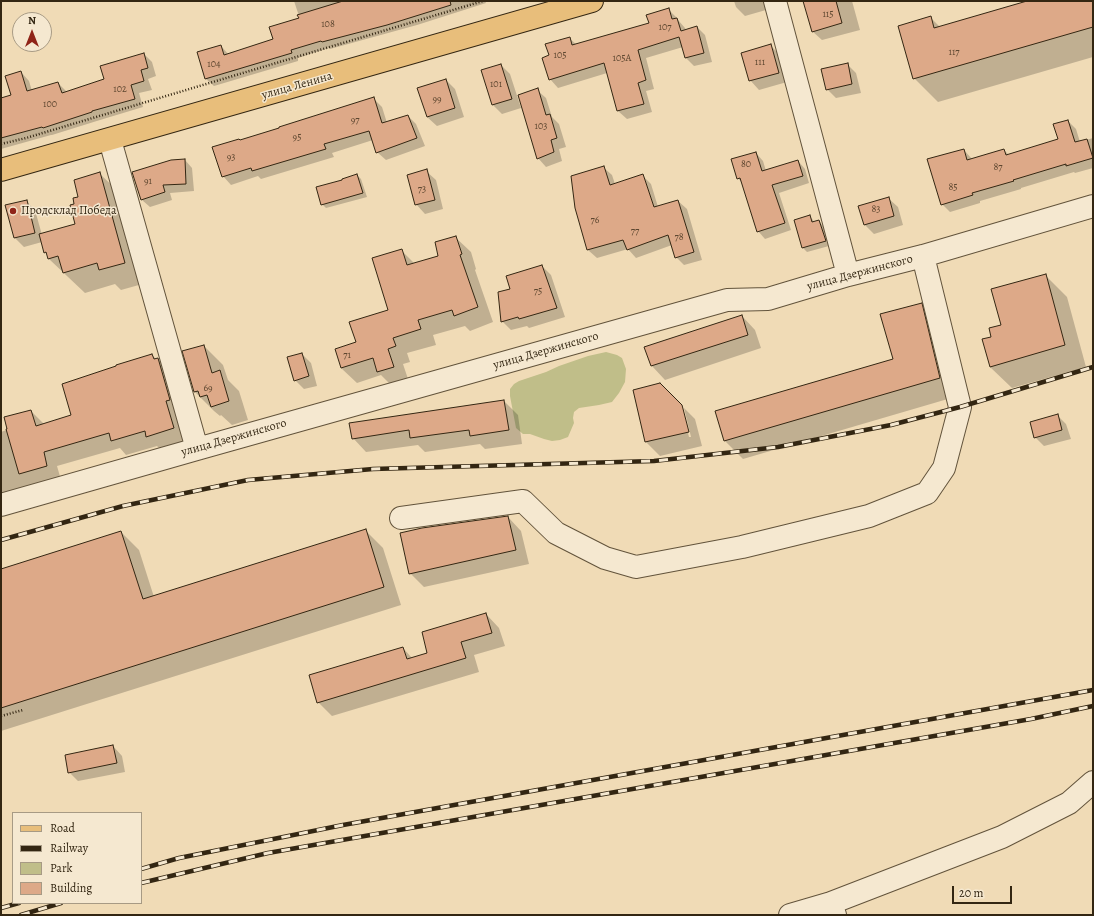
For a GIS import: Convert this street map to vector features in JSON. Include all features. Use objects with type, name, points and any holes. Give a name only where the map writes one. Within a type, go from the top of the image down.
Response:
[{"type":"main road","name":"улица Ленина","points":[[1,170],[592,1]]},
{"type":"street","points":[[774,1],[848,275]]},
{"type":"street","points":[[110,140],[197,449]]},
{"type":"street","name":"улица Дзержинского","points":[[1,505],[727,300],[768,299],[848,275],[923,256],[1093,206]]},
{"type":"street","points":[[401,518],[523,501],[556,533],[605,558],[636,567],[742,547],[869,516],[927,493],[944,468],[960,407],[923,256]]},
{"type":"street","points":[[790,915],[833,909],[1002,837],[1069,803],[1093,782]]},
{"type":"path","points":[[1,144],[26,138],[483,1]]},
{"type":"path","points":[[1,716],[23,710]]},
{"type":"green space","points":[[606,352],[622,358],[626,369],[625,382],[612,402],[579,408],[574,412],[574,423],[568,437],[560,440],[552,441],[530,434],[523,434],[516,428],[510,396],[510,389],[514,384],[559,366],[588,356]]},
{"type":"building","points":[[343,1],[450,1],[451,5],[387,25],[291,50],[292,53],[205,79],[197,52],[221,45],[224,55],[273,39],[269,27],[299,18],[297,15]]},
{"type":"building","points":[[803,1],[836,1],[842,23],[812,32]]},
{"type":"building","points":[[1027,1],[1093,1],[1093,27],[913,79],[898,26],[931,16],[934,28]]},
{"type":"building","points":[[669,8],[672,19],[677,18],[681,31],[697,26],[704,53],[685,58],[679,37],[638,50],[646,80],[638,83],[644,104],[617,111],[604,63],[549,80],[542,58],[549,55],[545,44],[570,37],[572,45],[649,23],[646,15]]},
{"type":"building","points":[[771,44],[779,73],[749,81],[741,53]]},
{"type":"building","points":[[144,53],[148,68],[141,70],[144,81],[131,85],[135,99],[92,111],[43,128],[42,127],[1,138],[1,98],[11,95],[5,76],[21,71],[27,91],[58,82],[62,93],[104,79],[100,66]]},
{"type":"building","points":[[848,63],[852,84],[826,90],[821,69]]},
{"type":"building","points":[[501,64],[512,99],[492,105],[481,70]]},
{"type":"building","points":[[446,79],[455,108],[427,117],[417,88]]},
{"type":"building","points":[[538,88],[546,115],[550,114],[557,138],[551,140],[554,152],[537,159],[518,95]]},
{"type":"building","points":[[374,97],[382,123],[408,115],[417,138],[376,153],[369,131],[324,144],[326,149],[252,171],[251,168],[222,177],[212,147],[279,128]]},
{"type":"building","points":[[1068,120],[1075,142],[1087,139],[1093,158],[1066,166],[1066,164],[1013,180],[1014,181],[972,193],[973,195],[941,205],[927,159],[964,149],[967,160],[1004,149],[1006,155],[1058,139],[1053,124]]},
{"type":"building","points":[[756,152],[762,171],[798,160],[803,176],[772,185],[785,223],[757,232],[740,178],[737,179],[731,159]]},
{"type":"building","points":[[185,159],[186,184],[163,185],[165,192],[141,200],[132,172],[171,160]]},
{"type":"building","points":[[604,166],[610,185],[643,174],[654,207],[678,200],[694,252],[675,258],[668,235],[627,250],[623,240],[587,250],[575,208],[571,176]]},
{"type":"building","points":[[427,169],[435,200],[415,205],[407,175]]},
{"type":"building","points":[[100,172],[125,263],[99,270],[97,263],[63,273],[58,256],[48,259],[46,252],[44,253],[39,234],[75,224],[70,205],[74,204],[73,198],[78,197],[74,180]]},
{"type":"building","points":[[357,174],[363,193],[321,205],[316,187]]},
{"type":"building","points":[[889,197],[894,216],[864,225],[858,206]]},
{"type":"building","points":[[27,200],[35,233],[14,238],[5,205]]},
{"type":"building","points":[[810,215],[812,222],[819,220],[826,241],[802,248],[794,220]]},
{"type":"building","points":[[456,236],[462,254],[460,255],[478,307],[454,316],[452,310],[418,320],[421,329],[393,338],[396,346],[388,349],[394,367],[377,372],[373,358],[341,368],[335,349],[356,342],[349,322],[388,310],[372,258],[402,249],[407,265],[438,256],[435,242]]},
{"type":"building","points":[[542,265],[557,308],[519,319],[518,317],[501,322],[498,292],[510,289],[506,276]]},
{"type":"building","points":[[1046,274],[1065,345],[990,367],[982,339],[991,337],[989,328],[1001,325],[991,289]]},
{"type":"building","points":[[922,303],[940,378],[724,441],[715,411],[893,359],[880,314]]},
{"type":"building","points":[[742,315],[748,335],[651,366],[644,347]]},
{"type":"building","points":[[204,345],[212,373],[220,370],[229,401],[211,407],[207,395],[200,397],[198,391],[194,392],[182,351]]},
{"type":"building","points":[[302,353],[309,376],[294,381],[287,357]]},
{"type":"building","points":[[152,354],[154,359],[158,358],[170,400],[166,401],[174,428],[146,437],[145,431],[111,441],[109,433],[44,452],[47,466],[19,474],[4,417],[31,410],[36,426],[71,415],[62,384]]},
{"type":"building","points":[[660,383],[682,405],[689,432],[645,442],[633,390]]},
{"type":"building","points":[[504,400],[509,430],[470,436],[469,430],[410,438],[409,430],[352,439],[349,423]]},
{"type":"building","points":[[1058,414],[1062,430],[1034,438],[1030,422]]},
{"type":"building","points":[[508,516],[516,550],[409,574],[400,533],[422,528]]},
{"type":"building","points":[[366,529],[384,587],[1,708],[1,569],[121,531],[143,599]]},
{"type":"building","points":[[486,613],[492,633],[461,642],[466,658],[317,703],[309,675],[403,647],[407,659],[427,653],[422,632]]},
{"type":"building","points":[[113,745],[117,763],[68,773],[65,755]]},
{"type":"railway","points":[[1,540],[123,506],[248,480],[373,469],[654,461],[778,447],[891,425],[960,407],[1093,367]]},
{"type":"railway","points":[[142,869],[179,858],[343,825],[1093,690]]},
{"type":"railway","points":[[142,883],[268,853],[1031,719],[1093,706]]},
{"type":"railway","points":[[1,908],[15,904]]},
{"type":"railway","points":[[21,915],[58,904]]},
{"type":"place","name":"Продсклад Победа","points":[[13,211]]}]
